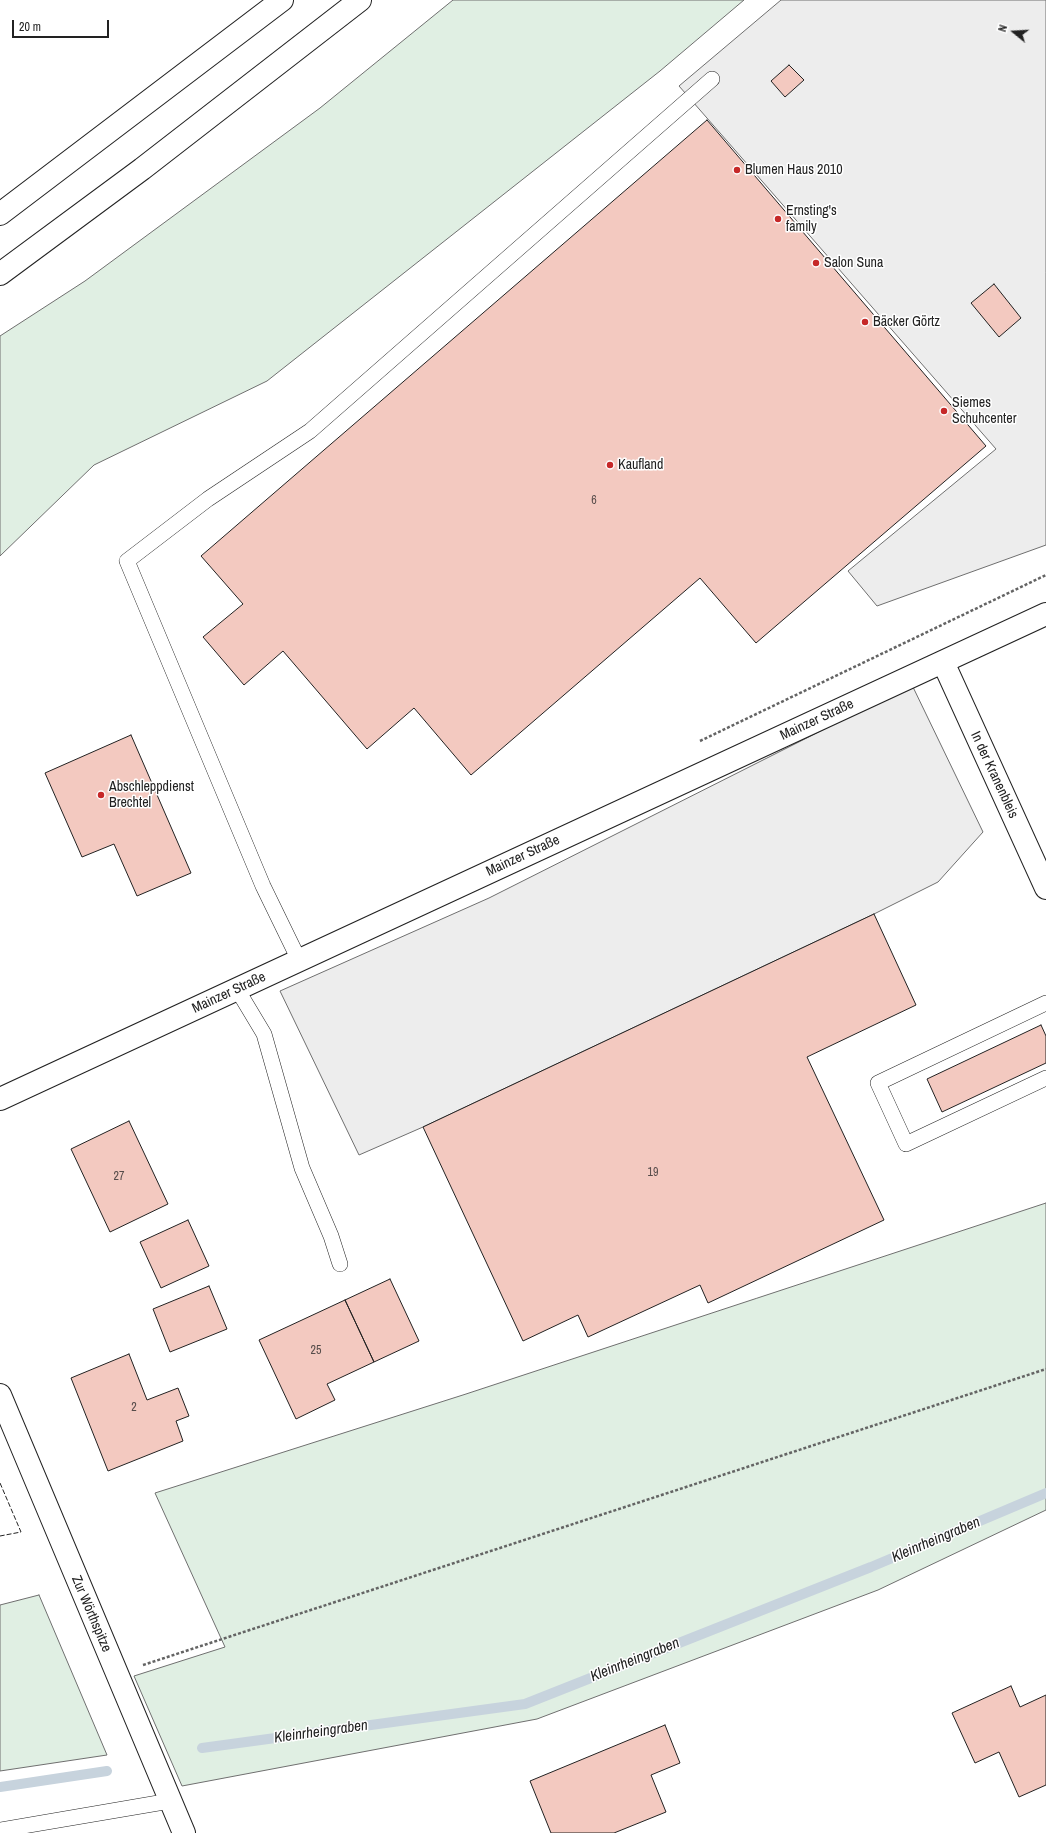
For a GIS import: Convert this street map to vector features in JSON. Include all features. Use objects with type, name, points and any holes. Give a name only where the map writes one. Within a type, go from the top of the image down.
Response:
[{"type":"main road","points":[[0,214],[282,0]]},
{"type":"main road","points":[[0,274],[148,165],[360,0]]},
{"type":"main road","name":"Mainzer Straße","points":[[0,1099],[1046,614]]},
{"type":"main road","name":"In der Kranenbleis","points":[[943,662],[1046,888]]},
{"type":"main road","name":"Zur Wörthspitze","points":[[0,1395],[184,1833]]},
{"type":"lane","points":[[298,960],[263,886],[127,561],[208,499],[310,431],[712,79]]},
{"type":"lane","points":[[237,989],[264,1034],[302,1168],[331,1236],[340,1264]]},
{"type":"lane","points":[[1046,1003],[878,1083],[906,1144],[1046,1078]]},
{"type":"lane","points":[[0,1830],[170,1801]]},
{"type":"path","points":[[116,1674],[1046,1369]]},
{"type":"green space","points":[[453,0],[744,0],[660,71],[267,381],[94,465],[0,556],[0,336],[85,281],[320,108]]},
{"type":"green space","points":[[1046,1203],[1046,1510],[878,1590],[537,1719],[182,1786],[134,1676],[225,1647],[155,1493],[466,1394]]},
{"type":"green space","points":[[39,1595],[107,1755],[0,1771],[0,1605]]},
{"type":"shaded area","points":[[781,0],[1046,0],[1046,545],[877,606],[848,571],[996,449],[679,86]]},
{"type":"shaded area","points":[[912,685],[983,832],[938,882],[874,914],[423,1127],[359,1155],[280,991],[489,898]]},
{"type":"building","points":[[789,65],[804,80],[785,97],[771,81]]},
{"type":"building","points":[[707,120],[986,446],[756,643],[700,578],[471,775],[414,708],[367,749],[283,651],[244,685],[203,637],[243,604],[201,556]]},
{"type":"building","points":[[994,284],[1021,318],[999,337],[971,303]]},
{"type":"building","points":[[131,735],[191,873],[137,896],[114,844],[82,857],[45,773]]},
{"type":"building","points":[[874,914],[916,1005],[807,1057],[884,1220],[708,1303],[700,1285],[588,1337],[578,1315],[523,1341],[423,1127]]},
{"type":"building","points":[[1041,1025],[1046,1036],[1046,1063],[942,1112],[927,1079]]},
{"type":"building","points":[[129,1121],[168,1204],[110,1232],[71,1149]]},
{"type":"building","points":[[188,1220],[209,1266],[161,1288],[140,1242]]},
{"type":"building","points":[[390,1279],[419,1341],[374,1362],[345,1300]]},
{"type":"building","points":[[209,1286],[227,1329],[170,1352],[153,1309]]},
{"type":"building","points":[[345,1300],[374,1362],[327,1384],[335,1400],[296,1419],[259,1340]]},
{"type":"building","points":[[129,1354],[147,1400],[178,1388],[189,1416],[176,1421],[183,1441],[108,1471],[71,1378]]},
{"type":"building","points":[[1011,1686],[1020,1707],[1046,1695],[1046,1785],[1019,1797],[999,1752],[975,1763],[952,1713]]},
{"type":"building","points":[[665,1725],[680,1763],[651,1775],[666,1812],[614,1833],[551,1833],[530,1781]]},
{"type":"waterway","name":"Kleinrheingraben","points":[[202,1748],[525,1704],[871,1567],[1046,1493]]},
{"type":"waterway","name":"Kleinrheingraben","points":[[0,1787],[107,1771]]},
{"type":"fence","points":[[0,1483],[21,1532],[0,1536]]},
{"type":"place","name":"Blumen Haus 2010","points":[[737,170]]},
{"type":"place","name":"Ernsting's family","points":[[778,219]]},
{"type":"place","name":"Salon Suna","points":[[816,263]]},
{"type":"place","name":"Bäcker Görtz","points":[[865,322]]},
{"type":"place","name":"Siemes Schuhcenter","points":[[944,411]]},
{"type":"place","name":"Kaufland","points":[[610,465]]},
{"type":"place","name":"Abschleppdienst Brechtel","points":[[101,795]]}]
